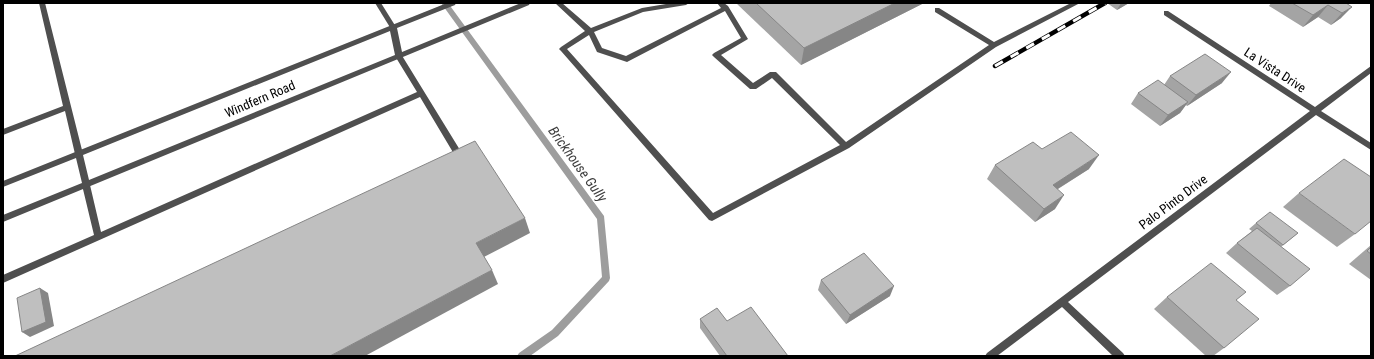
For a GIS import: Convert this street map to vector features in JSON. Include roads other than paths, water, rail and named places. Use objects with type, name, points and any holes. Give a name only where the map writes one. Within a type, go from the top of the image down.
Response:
[{"type":"street","points":[[42,3],[98,236]]},
{"type":"street","points":[[378,3],[393,27],[399,56],[420,94],[457,152]]},
{"type":"street","name":"Windfern Road","points":[[3,184],[453,3]]},
{"type":"street","name":"Windfern Road","points":[[3,219],[526,3]]},
{"type":"street","points":[[558,3],[590,31],[599,50],[627,59],[726,8]]},
{"type":"street","points":[[686,3],[642,10],[590,31],[563,49],[712,218],[846,146],[994,45],[1078,3]]},
{"type":"street","points":[[720,3],[726,8],[745,39],[716,55],[753,87],[773,74],[846,146]]},
{"type":"street","points":[[937,10],[994,45]]},
{"type":"street","name":"La Vista Drive","points":[[1166,13],[1371,147]]},
{"type":"street","name":"Palo Pinto Drive","points":[[990,356],[1371,69]]},
{"type":"street","points":[[3,279],[420,94]]},
{"type":"street","points":[[3,132],[68,107]]},
{"type":"street","points":[[1062,302],[1120,356]]},
{"type":"waterway","name":"Brickhouse Gully","points":[[444,3],[601,218],[606,278],[555,333],[522,356]]},
{"type":"railway","points":[[995,66],[1105,3]]}]
